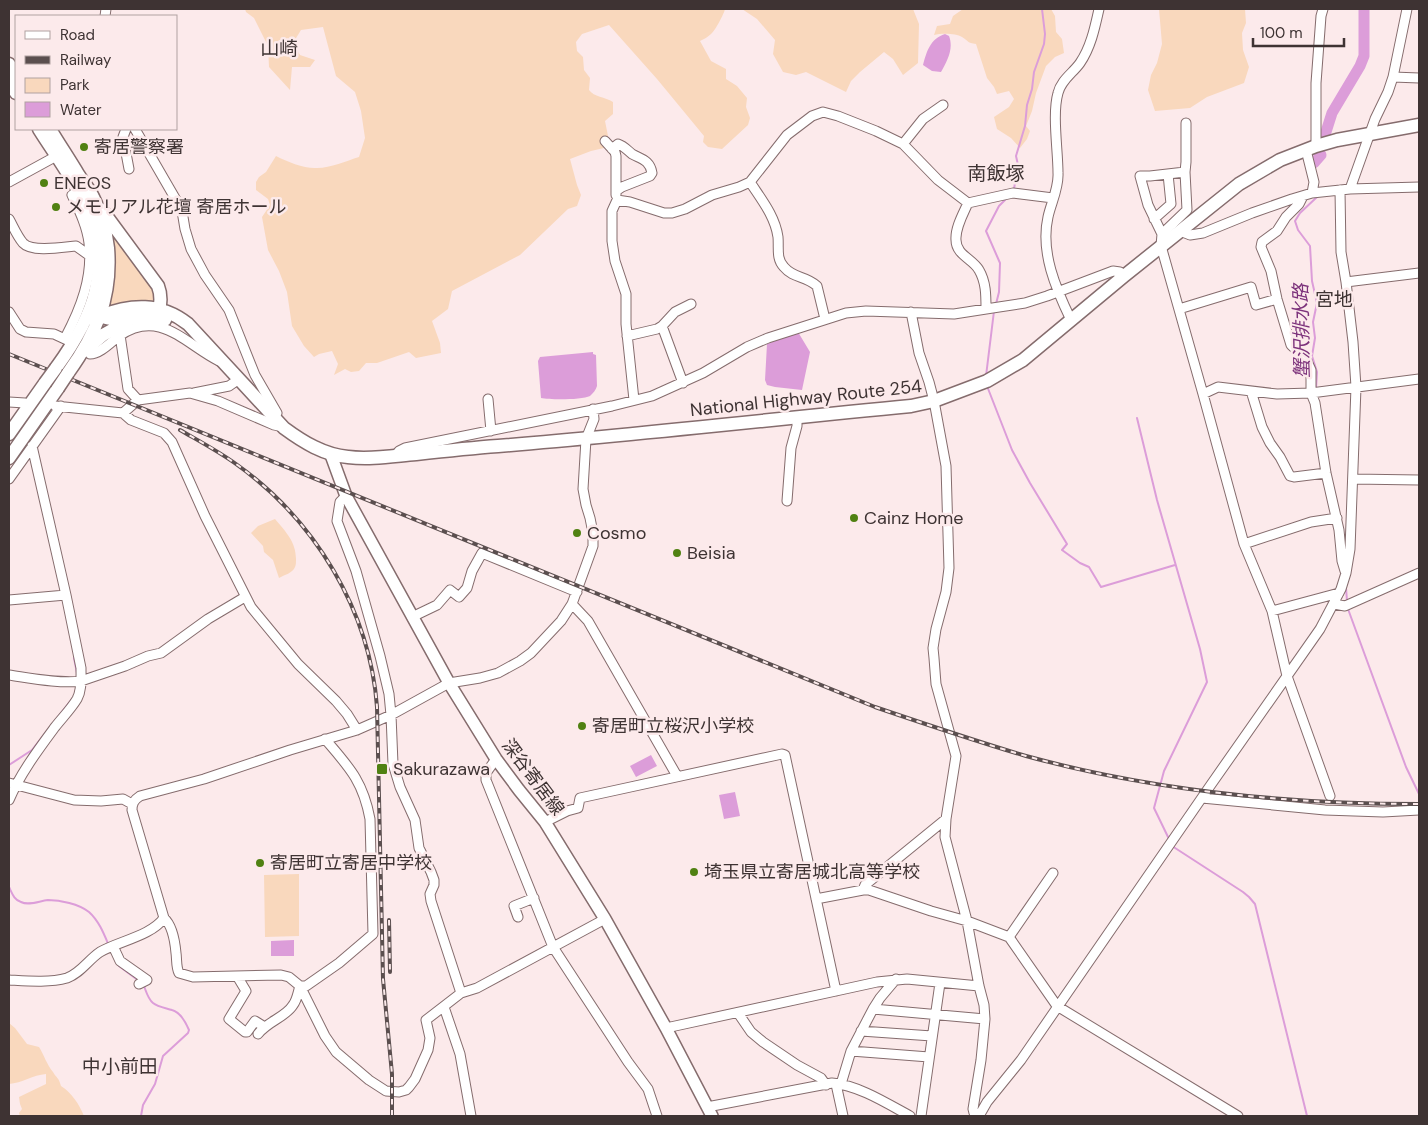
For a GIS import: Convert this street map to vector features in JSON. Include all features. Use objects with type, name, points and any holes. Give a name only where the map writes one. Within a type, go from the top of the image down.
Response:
[{"type":"highway","name":"National Highway Route 254","points":[[95,314],[114,320],[130,320],[159,314],[174,315],[193,331],[284,428],[300,440],[331,455],[358,458],[395,456],[586,439],[911,406],[934,401],[987,381],[1006,371],[1041,345],[1124,276],[1161,240],[1180,231],[1239,184],[1280,160],[1311,148],[1369,134],[1419,125]]},
{"type":"highway","points":[[40,130],[94,198],[158,286],[160,293],[159,314]]},
{"type":"highway","points":[[50,130],[78,191],[85,215],[96,241],[99,271],[98,283],[93,334],[85,355]]},
{"type":"highway","points":[[9,434],[106,298],[109,261],[106,237],[94,198]]},
{"type":"highway","name":"National Highway Route 254","points":[[95,314],[126,308],[151,308],[159,314]]},
{"type":"highway","points":[[9,458],[68,374],[103,335],[130,320]]},
{"type":"main road","name":"深谷寄居線","points":[[331,455],[346,496],[449,683],[496,758],[545,822],[605,919],[710,1112]]},
{"type":"street","points":[[1071,320],[1058,292],[1046,245],[1046,224],[1059,176],[1055,107],[1061,84],[1081,62],[1090,43],[1099,9]]},
{"type":"street","points":[[1323,9],[1311,148],[1314,182],[1307,195],[1286,217],[1278,230],[1262,242],[1261,247],[1271,271],[1277,299],[1291,345],[1306,360],[1311,370],[1311,393],[1315,403],[1326,474],[1337,518],[1342,561],[1346,574]]},
{"type":"street","points":[[1350,189],[1375,118],[1393,77],[1407,9]]},
{"type":"street","points":[[1393,77],[1419,78]]},
{"type":"street","points":[[903,144],[923,119],[943,105]]},
{"type":"street","points":[[617,196],[664,213],[672,213],[685,209],[712,195],[739,187],[750,182],[787,134],[812,116],[823,112],[876,131],[903,144],[938,180],[968,202],[1013,193],[1053,198]]},
{"type":"street","points":[[1161,240],[1187,210],[1185,172],[1186,123]]},
{"type":"street","points":[[126,130],[123,137],[129,169]]},
{"type":"street","points":[[136,130],[179,205],[191,249],[205,275],[229,310],[255,375],[277,413],[274,417]]},
{"type":"street","points":[[605,141],[615,152],[617,196]]},
{"type":"street","points":[[612,149],[618,144],[622,145],[634,155],[643,159],[652,168],[650,176],[622,187],[612,211],[612,241],[615,261],[626,294],[626,324],[634,400]]},
{"type":"street","points":[[9,182],[60,154]]},
{"type":"street","points":[[1185,172],[1140,176],[1161,240],[1244,544],[1272,611],[1287,676],[1330,796]]},
{"type":"street","points":[[1154,219],[1171,204],[1168,174]]},
{"type":"street","points":[[750,182],[774,222],[778,236],[778,258],[792,275],[806,278],[817,286],[825,319]]},
{"type":"street","points":[[1180,231],[1190,235],[1203,233],[1252,213],[1307,195],[1350,189],[1419,187]]},
{"type":"street","points":[[912,312],[919,353],[934,401],[946,466],[949,568],[946,592],[936,628],[933,648],[936,684],[956,756],[946,818],[945,837],[967,921],[984,1005],[985,1019],[981,1060],[973,1109],[974,1113],[979,1116],[987,1102],[1021,1060],[1320,629],[1339,593],[1346,574],[1350,549],[1356,387],[1346,282],[1341,252],[1340,190]]},
{"type":"street","points":[[968,202],[957,230],[956,245],[976,266],[983,278],[986,309]]},
{"type":"street","points":[[9,312],[20,329],[26,332],[54,334],[67,340],[84,298],[90,271],[89,242],[85,215]]},
{"type":"street","points":[[9,219],[24,244],[32,248],[52,249],[76,246],[90,256]]},
{"type":"street","points":[[395,456],[405,448],[652,396],[704,373],[747,347],[768,338],[855,311],[954,314],[1025,303],[1112,271],[1120,272],[1124,276]]},
{"type":"street","points":[[1346,282],[1419,273]]},
{"type":"street","points":[[1179,309],[1251,287],[1256,305],[1277,299]]},
{"type":"street","points":[[627,336],[648,332],[662,326],[675,312],[691,304]]},
{"type":"street","points":[[85,355],[94,354],[120,335],[146,325],[161,327],[180,335],[206,354],[223,363]]},
{"type":"street","points":[[662,326],[683,383]]},
{"type":"street","points":[[120,335],[128,389],[138,400]]},
{"type":"street","points":[[123,413],[138,400],[190,394],[229,386],[238,379]]},
{"type":"street","points":[[1203,394],[1218,387],[1277,394],[1311,393],[1419,379]]},
{"type":"street","points":[[1251,391],[1262,427],[1290,476],[1294,478],[1326,474]]},
{"type":"street","points":[[190,394],[218,400],[284,428]]},
{"type":"street","points":[[488,399],[491,431]]},
{"type":"street","points":[[11,405],[25,404]]},
{"type":"street","points":[[9,479],[58,406],[123,413],[131,420],[164,433],[172,442],[205,516],[245,597],[261,620],[298,664],[348,714],[357,730]]},
{"type":"street","points":[[593,409],[594,419],[586,439],[584,488],[593,533],[593,546],[572,604],[561,621],[531,653],[491,676],[449,683],[391,715],[357,730],[281,752],[218,774],[140,796],[132,804],[132,810],[164,918],[169,923],[179,974],[193,977],[280,975],[289,977],[300,986],[325,1036],[336,1052],[369,1080],[386,1091],[399,1092],[409,1087],[415,1079],[428,1048],[430,1038],[426,1020],[461,993],[477,988],[605,919]]},
{"type":"street","points":[[788,500],[791,448],[797,426],[796,417]]},
{"type":"street","points":[[9,800],[12,784],[76,699],[81,681],[81,668],[66,596],[32,446]]},
{"type":"street","points":[[1353,479],[1419,480]]},
{"type":"street","points":[[346,496],[340,502],[337,521],[356,571],[389,694],[393,764],[400,787],[415,820],[419,848],[432,872],[434,885],[430,894],[431,901],[461,993]]},
{"type":"street","points":[[1244,544],[1311,522],[1337,518]]},
{"type":"street","points":[[412,618],[437,605],[450,590],[460,597],[467,588],[472,571],[482,553],[578,589]]},
{"type":"street","points":[[1334,604],[1345,606],[1419,573]]},
{"type":"street","points":[[1272,611],[1339,593]]},
{"type":"street","points":[[9,600],[66,596]]},
{"type":"street","points":[[9,675],[81,681],[161,653],[208,618],[245,597]]},
{"type":"street","points":[[572,604],[588,621],[677,776]]},
{"type":"street","points":[[300,986],[306,986],[339,963],[373,934],[370,819],[367,802],[360,784],[348,765],[325,739]]},
{"type":"street","points":[[545,822],[567,811],[578,808],[580,798],[677,776],[782,754],[785,755],[836,991]]},
{"type":"street","points":[[496,758],[486,772],[486,780],[553,947],[628,1062],[648,1089],[657,1116]]},
{"type":"street","points":[[12,784],[74,800],[101,801],[123,799],[132,804]]},
{"type":"street","points":[[1202,798],[1325,810],[1383,812],[1419,810]]},
{"type":"street","points":[[864,890],[865,886],[946,818]]},
{"type":"street","points":[[1009,937],[1053,873]]},
{"type":"street","points":[[816,899],[869,890],[967,921],[1009,937],[1057,1006],[1238,1116]]},
{"type":"street","points":[[518,917],[514,906],[534,898]]},
{"type":"street","points":[[9,980],[38,981],[65,978],[76,974],[100,952],[161,923],[164,918]]},
{"type":"street","points":[[113,946],[120,962],[147,980],[139,984]]},
{"type":"street","points":[[237,976],[246,991],[229,1019],[245,1032],[247,1032],[255,1020],[261,1030],[290,1010],[300,986]]},
{"type":"street","points":[[666,1028],[896,979],[979,986]]},
{"type":"street","points":[[843,1116],[839,1084],[851,1051],[873,1009],[896,979]]},
{"type":"street","points":[[921,1116],[940,983]]},
{"type":"street","points":[[444,1007],[460,1054],[471,1116]]},
{"type":"street","points":[[873,1009],[985,1019]]},
{"type":"street","points":[[738,1013],[752,1032],[763,1042],[797,1065],[821,1078],[826,1085]]},
{"type":"street","points":[[861,1031],[932,1036]]},
{"type":"street","points":[[851,1051],[929,1058]]},
{"type":"street","points":[[710,1112],[826,1085],[839,1084],[859,1091],[910,1116]]},
{"type":"green space","points":[[245,9],[725,9],[713,32],[700,41],[711,61],[726,69],[726,79],[737,86],[747,98],[746,107],[750,118],[748,125],[722,149],[708,147],[703,142],[704,136],[609,25],[582,34],[576,42],[577,51],[583,57],[584,70],[590,78],[589,90],[613,102],[613,114],[605,121],[608,136],[604,148],[570,159],[581,195],[577,206],[568,209],[520,255],[452,291],[448,309],[432,321],[440,343],[441,353],[416,358],[409,352],[377,363],[366,363],[359,371],[351,372],[345,369],[334,375],[338,364],[332,351],[314,357],[304,346],[292,326],[287,292],[268,250],[262,217],[270,205],[268,199],[256,190],[256,182],[266,172],[276,156],[296,165],[312,168],[328,167],[359,157],[365,138],[361,111],[355,92],[336,76],[323,27],[301,30],[293,43],[300,55],[315,60],[310,67],[292,67],[290,90],[269,67],[268,46],[254,18]]},
{"type":"green space","points":[[742,9],[913,9],[919,24],[918,63],[903,75],[893,59],[884,52],[851,81],[846,92],[806,72],[796,75],[783,72],[773,54],[775,40],[757,19]]},
{"type":"green space","points":[[963,9],[1051,9],[1055,16],[1056,32],[1062,39],[1064,53],[1055,57],[1046,66],[1026,126],[1030,131],[1020,148],[1011,138],[997,129],[994,117],[1009,107],[1014,99],[1009,91],[997,94],[987,78],[976,44],[956,35],[934,35],[937,26],[950,24],[953,16]]},
{"type":"green space","points":[[1159,9],[1245,9],[1246,23],[1242,33],[1243,50],[1249,67],[1244,83],[1207,97],[1190,108],[1155,111],[1148,90],[1162,44]]},
{"type":"green space","points":[[113,229],[155,292],[157,306],[108,309],[110,234]]},
{"type":"green space","points":[[275,519],[292,542],[296,553],[294,569],[279,578],[273,560],[264,552],[263,546],[251,533],[258,526]]},
{"type":"green space","points":[[299,874],[299,936],[265,937],[264,875]]},
{"type":"green space","points":[[9,1023],[27,1044],[39,1047],[61,1086],[75,1099],[84,1116],[20,1116],[19,1113],[22,1109],[19,1097],[46,1084],[46,1074],[9,1084]]},
{"type":"water","points":[[945,34],[949,36],[951,46],[949,55],[941,72],[932,71],[923,65],[926,55],[933,42]]},
{"type":"water","points":[[798,332],[810,352],[802,390],[767,385],[765,380],[767,344]]},
{"type":"water","points":[[593,352],[596,355],[597,386],[590,396],[566,399],[541,398],[538,361],[540,357]]},
{"type":"water","points":[[651,755],[657,766],[636,777],[630,766]]},
{"type":"water","points":[[735,792],[740,816],[724,819],[719,795]]},
{"type":"water","points":[[294,940],[294,956],[271,956],[271,941]]},
{"type":"waterway","points":[[1014,189],[1018,165],[1016,156],[1025,126],[1034,72],[1044,44],[1045,34],[1042,9]]},
{"type":"waterway","points":[[1325,135],[1332,113],[1364,56],[1364,9]]},
{"type":"waterway","points":[[1314,163],[1321,155]]},
{"type":"waterway","name":"蟹沢排水路","points":[[1314,163],[1315,170]]},
{"type":"waterway","name":"蟹沢排水路","points":[[1316,389],[1317,372],[1312,356],[1315,338],[1313,322],[1317,303],[1312,281],[1310,246],[1298,230],[1295,221],[1300,213],[1317,197]]},
{"type":"waterway","points":[[996,304],[999,292],[1000,263],[986,231],[999,206],[1007,198]]},
{"type":"waterway","points":[[986,376],[994,311]]},
{"type":"waterway","points":[[987,386],[1012,450],[1067,544],[1062,550],[1089,567],[1101,587],[1175,565]]},
{"type":"waterway","points":[[1137,418],[1157,500],[1200,649],[1207,682],[1164,771],[1154,808],[1169,839]]},
{"type":"waterway","name":"蟹沢排水路","points":[[1346,588],[1347,601]]},
{"type":"waterway","name":"蟹沢排水路","points":[[1348,609],[1406,767],[1419,794]]},
{"type":"waterway","points":[[74,658],[77,673]]},
{"type":"waterway","points":[[9,765],[32,750],[72,699]]},
{"type":"waterway","points":[[1172,846],[1243,892],[1255,904],[1307,1116]]},
{"type":"waterway","points":[[9,887],[15,898],[24,903],[53,900],[85,909],[93,916],[109,946]]},
{"type":"waterway","points":[[118,963],[119,966],[139,981]]},
{"type":"waterway","points":[[141,1116],[143,1105],[155,1084],[163,1056],[189,1030],[178,1013],[153,1003],[147,995],[144,986]]},
{"type":"railway","points":[[9,354],[875,707],[969,738],[1026,756],[1074,768],[1172,787],[1270,798],[1419,804]]},
{"type":"railway","points":[[180,430],[236,464],[290,512],[334,570],[363,636],[372,671],[377,707],[383,979],[392,1074],[392,1116]]},
{"type":"railway","points":[[389,920],[390,972]]},
{"type":"place","name":"寄居警察署","points":[[84,147]]},
{"type":"place","name":"ENEOS","points":[[44,183]]},
{"type":"place","name":"メモリアル花壇 寄居ホール","points":[[56,207]]},
{"type":"place","name":"Cainz Home","points":[[854,518]]},
{"type":"place","name":"Cosmo","points":[[577,533]]},
{"type":"place","name":"Beisia","points":[[677,553]]},
{"type":"place","name":"寄居町立桜沢小学校","points":[[582,726]]},
{"type":"place","name":"Sakurazawa","points":[[382,769]]},
{"type":"place","name":"寄居町立寄居中学校","points":[[260,863]]},
{"type":"place","name":"埼玉県立寄居城北高等学校","points":[[694,872]]},
{"type":"district","name":"山崎","points":[[279,48]]},
{"type":"district","name":"南飯塚","points":[[996,173]]},
{"type":"district","name":"宮地","points":[[1334,299]]},
{"type":"district","name":"中小前田","points":[[120,1066]]}]
